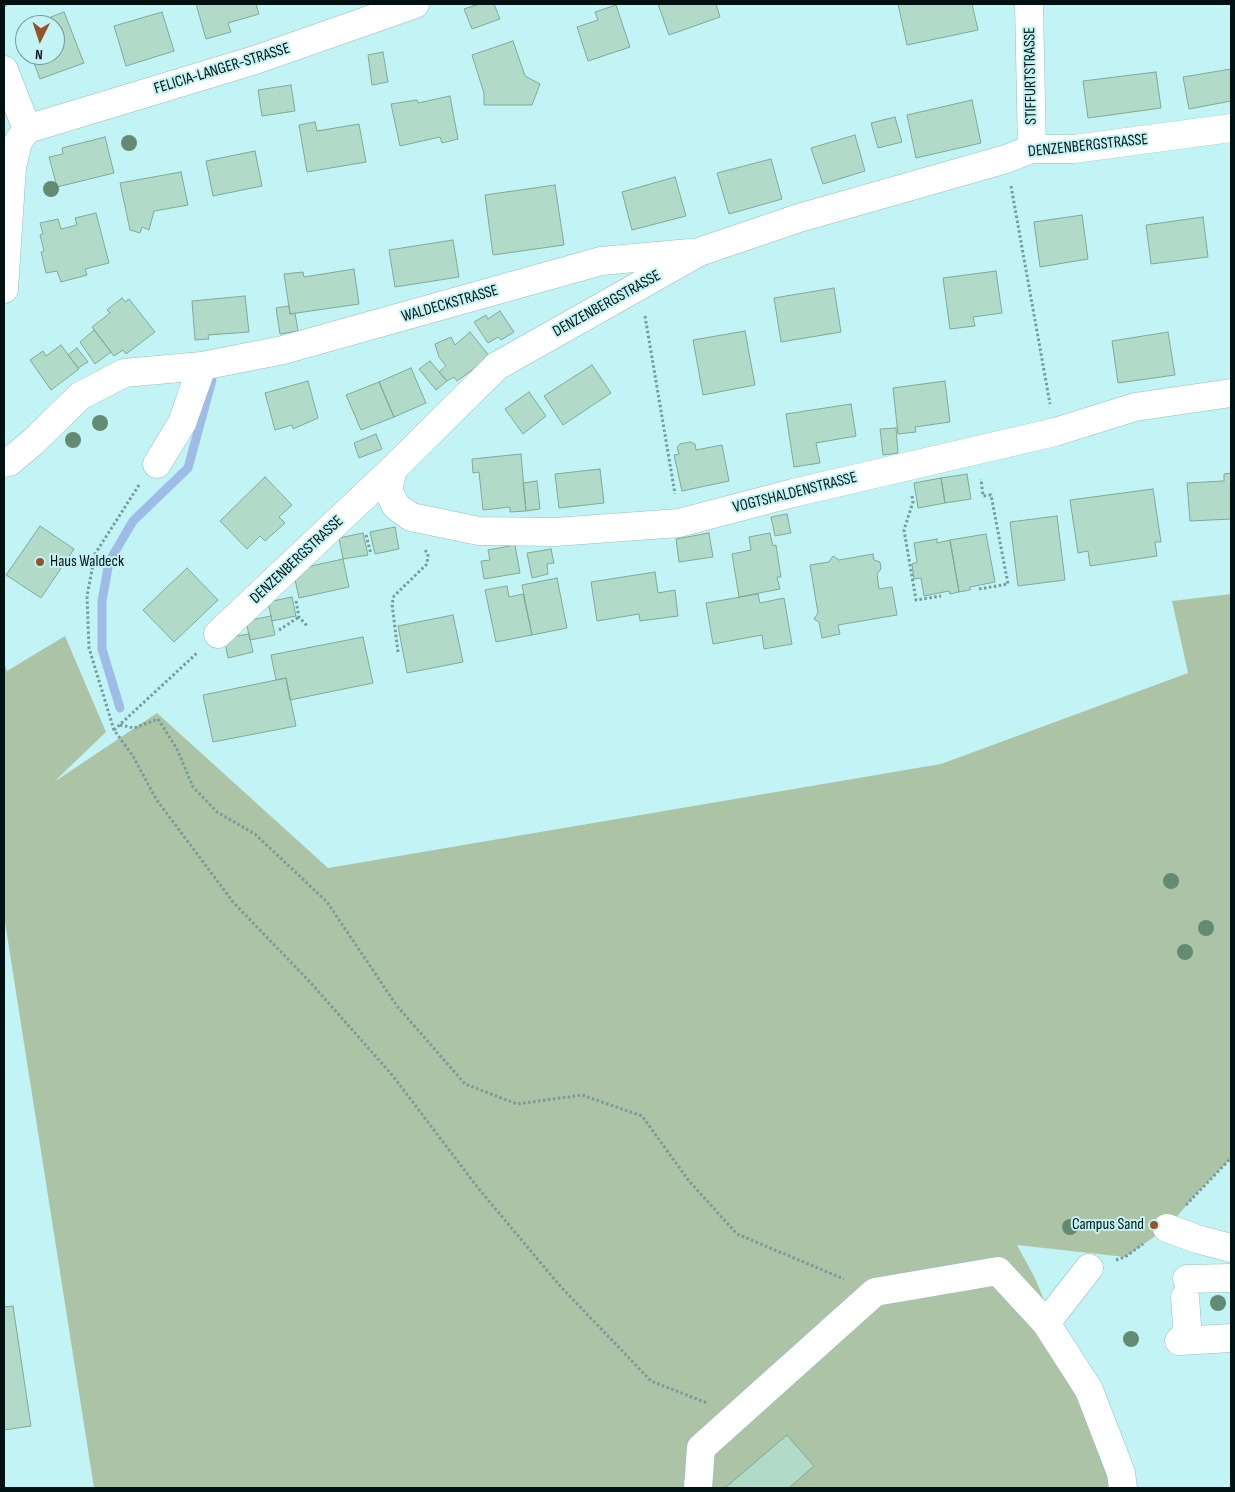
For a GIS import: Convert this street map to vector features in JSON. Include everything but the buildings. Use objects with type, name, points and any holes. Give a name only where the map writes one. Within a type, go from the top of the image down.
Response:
[{"type":"street","name":"FELICIA-LANGER-STRASSE","points":[[27,129],[255,60],[415,4]]},
{"type":"street","name":"STIFFURTSTRASSE","points":[[1029,4],[1032,149]]},
{"type":"street","points":[[4,70],[27,129],[18,142],[12,167],[4,289]]},
{"type":"street","name":"DENZENBERGSTRASSE","points":[[218,634],[393,469],[497,366],[699,252],[798,218],[1006,159],[1032,149],[1074,149],[1231,128]]},
{"type":"street","name":"WALDECKSTRASSE","points":[[4,463],[9,462],[33,442],[80,396],[124,373],[202,366],[283,350],[601,262],[699,252]]},
{"type":"street","points":[[157,464],[182,423],[202,366]]},
{"type":"street","name":"VOGTSHALDENSTRASSE","points":[[393,469],[388,490],[396,506],[411,517],[479,531],[555,532],[679,523],[793,493],[1055,432],[1135,407],[1231,393]]},
{"type":"street","points":[[1167,1228],[1197,1239],[1231,1248]]},
{"type":"street","points":[[1046,1323],[1089,1268]]},
{"type":"street","points":[[698,1488],[701,1448],[875,1292],[998,1271],[1046,1323],[1089,1390],[1121,1472],[1123,1488]]},
{"type":"street","points":[[1231,1278],[1186,1288],[1183,1340],[1231,1338]]},
{"type":"path","points":[[1006,159],[1055,432]]},
{"type":"path","points":[[640,285],[675,494]]},
{"type":"path","points":[[157,464],[139,485],[95,554],[86,596],[89,648],[114,730],[133,756],[156,799],[233,902],[310,982],[393,1076],[478,1188],[561,1287],[651,1381],[738,1414]]},
{"type":"path","points":[[979,589],[1008,584],[991,495],[983,496],[981,478]]},
{"type":"path","points":[[911,491],[913,502],[904,530],[916,600],[941,596]]},
{"type":"path","points":[[365,526],[371,554]]},
{"type":"path","points":[[398,652],[392,604],[394,596],[427,564],[428,554],[425,549]]},
{"type":"path","points":[[279,630],[299,617],[308,627]]},
{"type":"path","points":[[114,730],[218,634]]},
{"type":"path","points":[[120,725],[134,728],[158,719],[177,750],[193,787],[217,812],[255,834],[327,902],[397,1006],[465,1084],[517,1104],[582,1095],[642,1116],[689,1181],[737,1234],[875,1292]]},
{"type":"green space","points":[[1231,594],[1231,1158],[1196,1194],[1167,1228],[1125,1257],[1017,1245],[1035,1278],[1111,1463],[1117,1488],[94,1488],[4,916],[4,663],[7,671],[65,636],[106,732],[54,782],[157,713],[328,868],[941,764],[1188,673],[1172,601]]},
{"type":"waterway","points":[[120,708],[102,649],[102,601],[109,562],[133,521],[188,468],[212,380]]},
{"type":"place","name":"Haus Waldeck","points":[[40,562]]},
{"type":"place","name":"Campus Sand","points":[[1154,1225]]}]
